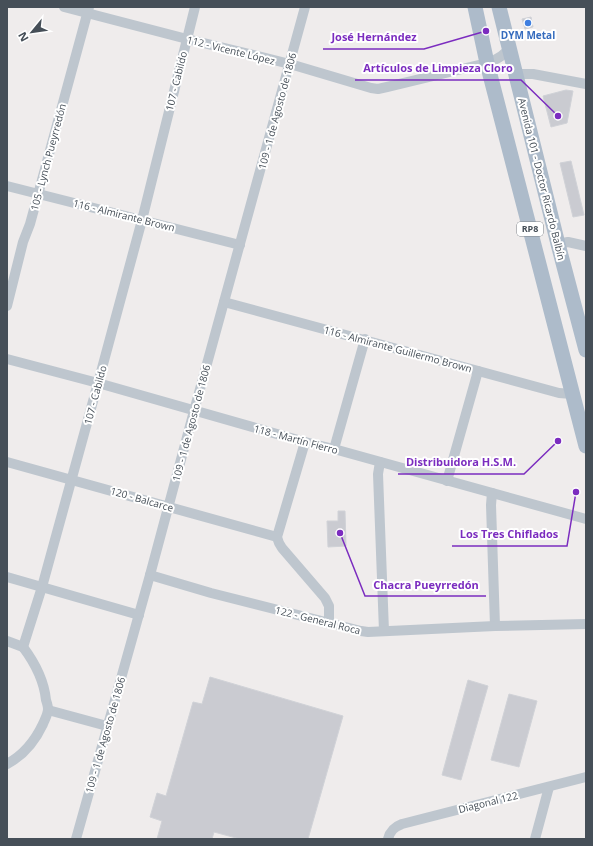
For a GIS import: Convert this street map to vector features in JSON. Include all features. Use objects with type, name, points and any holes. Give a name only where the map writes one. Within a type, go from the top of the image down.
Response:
[{"type":"main road","name":"RP8","points":[[475,7],[586,446]]},
{"type":"main road","name":"Avenida 101 - Doctor Ricardo Balbín","points":[[499,7],[586,350]]},
{"type":"street","name":"112 - Vicente López","points":[[64,7],[88,10],[187,39],[290,64],[378,89],[488,63],[504,55],[509,47]]},
{"type":"street","name":"107 - Cabildo","points":[[23,647],[42,587],[142,220],[195,7]]},
{"type":"street","name":"109 - 1 de Agosto de 1806","points":[[76,839],[139,615],[305,7]]},
{"type":"street","name":"105 - Lynch Pueyrredón","points":[[7,306],[23,242],[30,224],[88,10]]},
{"type":"street","points":[[515,74],[533,74],[586,84]]},
{"type":"street","name":"116 - Almirante Brown","points":[[7,186],[240,245]]},
{"type":"street","points":[[558,244],[568,242],[586,246]]},
{"type":"street","name":"116 - Almirante Guillermo Brown","points":[[224,302],[365,339],[559,393],[572,394]]},
{"type":"street","points":[[334,449],[365,339]]},
{"type":"street","name":"118 - Martín Fierro","points":[[7,359],[586,519]]},
{"type":"street","points":[[447,481],[478,371]]},
{"type":"street","points":[[305,442],[277,537],[282,548],[325,598],[329,606],[330,622]]},
{"type":"street","name":"120 - Balcarce","points":[[7,462],[277,537]]},
{"type":"street","points":[[380,462],[378,474],[384,631]]},
{"type":"street","points":[[492,493],[491,505],[495,626]]},
{"type":"street","name":"122 - General Roca","points":[[150,575],[211,593],[361,631],[371,632],[495,626],[586,624]]},
{"type":"street","points":[[7,577],[139,615]]},
{"type":"street","points":[[7,641],[23,647],[32,660],[46,693],[48,710],[40,729],[28,748],[20,756],[7,764]]},
{"type":"street","points":[[48,710],[107,726]]},
{"type":"street","name":"Diagonal 122","points":[[390,834],[396,826],[402,824],[586,777]]},
{"type":"street","points":[[535,839],[549,787]]},
{"type":"building","name":"DYM Metal","points":[[531,17],[533,27],[525,29],[522,19]]},
{"type":"building","points":[[566,90],[573,91],[567,123],[551,127],[543,96]]},
{"type":"building","points":[[571,161],[584,215],[573,217],[560,163]]},
{"type":"building","points":[[338,511],[345,511],[346,546],[328,547],[327,521],[338,521]]},
{"type":"building","points":[[210,677],[343,716],[308,839],[240,839],[214,832],[212,839],[157,839],[162,821],[150,817],[157,793],[166,796],[193,702],[202,704]]},
{"type":"building","points":[[468,680],[488,686],[461,780],[442,775]]},
{"type":"building","points":[[509,694],[537,701],[519,767],[491,760]]},
{"type":"place","name":"DYM Metal","points":[[528,23]]},
{"type":"place","name":"José Hernández","points":[[486,31]]},
{"type":"place","name":"Artículos de Limpieza Cloro","points":[[558,116]]},
{"type":"place","name":"Distribuidora H.S.M.","points":[[558,441]]},
{"type":"place","name":"Los Tres Chiflados","points":[[576,492]]},
{"type":"place","name":"Chacra Pueyrredón","points":[[340,533]]}]
